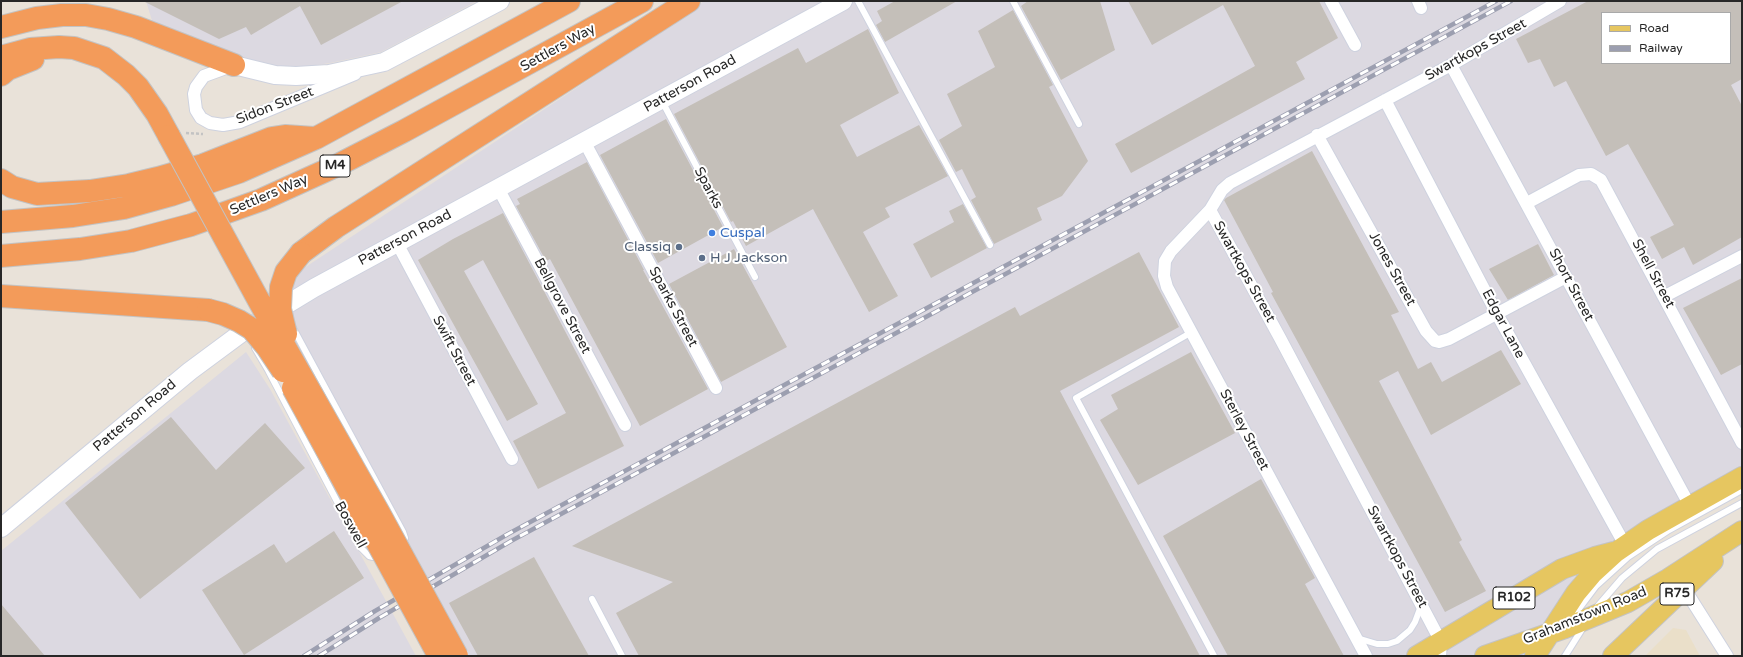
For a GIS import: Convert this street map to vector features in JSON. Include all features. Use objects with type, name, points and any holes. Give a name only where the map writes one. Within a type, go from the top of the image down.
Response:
[{"type":"highway","name":"M4","points":[[1,222],[73,216],[124,208],[171,195],[239,172],[316,138],[569,1]]},
{"type":"highway","name":"Settlers Way","points":[[1,256],[80,249],[131,241],[190,225],[261,200],[338,165],[404,131],[642,1]]},
{"type":"highway","points":[[319,404],[289,342],[280,309],[279,297],[282,280],[291,264],[301,253],[336,227],[689,1]]},
{"type":"highway","points":[[1,27],[37,18],[62,15],[86,15],[108,19],[136,27],[234,65]]},
{"type":"highway","points":[[1,56],[30,49],[58,46],[74,48],[104,58],[120,70],[138,87],[172,136],[259,301],[458,649]]},
{"type":"highway","points":[[1,75],[8,69],[23,62],[47,56],[61,55],[88,61],[102,67],[124,86],[142,107],[172,136],[244,291],[284,371],[439,656]]},
{"type":"highway","points":[[1,180],[12,187],[37,194],[90,191],[129,185],[158,178],[230,155],[272,138],[286,136],[316,138]]},
{"type":"highway","points":[[1,296],[208,310],[223,314],[252,329],[284,371]]},
{"type":"main road","name":"R102","points":[[1417,656],[1441,649],[1562,569],[1620,548],[1742,476]]},
{"type":"main road","name":"Grahamstown Road","points":[[1486,656],[1557,633],[1589,617],[1628,602],[1650,591],[1742,532]]},
{"type":"main road","name":"R75","points":[[1613,656],[1742,532]]},
{"type":"main road","points":[[1535,656],[1557,633],[1583,584],[1620,548]]},
{"type":"street","name":"Sidon Street","points":[[384,62],[330,74],[296,76],[274,75],[234,65],[204,76],[196,87],[194,94],[196,110],[201,118],[210,123],[223,125],[240,122],[384,62],[500,1]]},
{"type":"street","name":"Patterson Road","points":[[1,528],[190,371],[248,337],[282,308],[314,288],[844,1]]},
{"type":"street","points":[[1331,1],[1355,46]]},
{"type":"street","name":"Swartkops Street","points":[[1441,649],[1422,604],[1210,210],[1222,190],[1230,183],[1317,135],[1451,65],[1560,1]]},
{"type":"street","name":"Short Street","points":[[1451,65],[1690,506]]},
{"type":"street","name":"Edgar Lane","points":[[1385,100],[1620,548]]},
{"type":"street","name":"Jones Street","points":[[1317,135],[1431,338],[1439,342],[1444,342],[1566,277]]},
{"type":"street","name":"Sparks Street","points":[[584,141],[716,388]]},
{"type":"street","name":"Shell Street","points":[[1527,203],[1567,180],[1579,175],[1585,174],[1597,176],[1606,187],[1742,443]]},
{"type":"street","name":"Bellgrove Street","points":[[498,188],[625,425]]},
{"type":"street","name":"Sterley Street","points":[[1210,210],[1171,251],[1165,261],[1164,276],[1167,287],[1366,656]]},
{"type":"street","name":"Swift Street","points":[[397,243],[512,459]]},
{"type":"street","points":[[1665,296],[1742,256]]},
{"type":"street","points":[[1684,588],[1727,656]]},
{"type":"lane","points":[[858,1],[990,245]]},
{"type":"lane","points":[[1013,1],[1079,124]]},
{"type":"lane","name":"Sparks","points":[[661,100],[755,277]]},
{"type":"lane","name":"Boswell","points":[[248,337],[268,370],[362,549],[366,554],[373,557],[402,544],[405,538],[403,532],[282,308]]},
{"type":"lane","points":[[1192,332],[1076,398],[1214,656]]},
{"type":"lane","points":[[1557,633],[1596,586],[1628,557],[1669,530],[1742,490]]},
{"type":"lane","points":[[1565,656],[1589,617],[1622,578],[1652,553],[1677,537],[1742,503]]},
{"type":"lane","points":[[592,599],[622,656]]},
{"type":"lane","points":[[1355,637],[1377,644],[1388,644],[1397,641],[1410,630],[1422,604]]},
{"type":"lane","points":[[430,656],[456,642],[458,649]]},
{"type":"path","points":[[172,136],[209,134]]},
{"type":"shaded area","points":[[146,1],[477,1],[381,52],[330,63],[290,69],[229,60],[154,27]]},
{"type":"shaded area","points":[[704,1],[1742,1],[1742,468],[1626,532],[1576,575],[1524,656],[469,656],[332,408],[293,328],[290,286],[295,274],[587,81]]},
{"type":"shaded area","points":[[246,352],[270,389],[416,656],[1,656],[1,551]]},
{"type":"shaded area","points":[[1673,628],[1686,630],[1700,656],[1645,656]]},
{"type":"building","points":[[143,1],[403,1],[321,45],[300,6],[251,35],[246,27],[219,39]]},
{"type":"building","points":[[895,1],[957,1],[885,42],[876,25],[882,21],[877,11]]},
{"type":"building","points":[[1028,1],[1100,1],[1115,50],[1061,80],[1021,6]]},
{"type":"building","points":[[1128,1],[1319,1],[1338,38],[1296,62],[1305,79],[1131,173],[1115,144],[1255,66],[1223,5],[1152,45]]},
{"type":"building","points":[[1588,1],[1742,1],[1742,79],[1731,85],[1742,106],[1742,237],[1693,265],[1684,247],[1662,259],[1650,237],[1674,225],[1628,144],[1606,156],[1566,81],[1554,87],[1540,59],[1528,63],[1516,39]]},
{"type":"building","points":[[1013,10],[1053,85],[1049,87],[1088,161],[1062,196],[1037,208],[1042,220],[994,244],[971,200],[976,197],[962,169],[956,172],[939,140],[962,126],[947,94],[995,67],[978,31]]},
{"type":"building","points":[[868,29],[899,93],[840,125],[857,157],[919,125],[948,176],[885,208],[890,217],[863,232],[898,296],[869,312],[813,209],[746,246],[733,221],[731,222],[674,114],[798,48],[806,63]]},
{"type":"building","points":[[666,119],[723,227],[658,263],[600,155]]},
{"type":"building","points":[[1312,151],[1399,312],[1391,315],[1418,369],[1431,362],[1442,382],[1501,350],[1521,384],[1431,435],[1398,371],[1379,381],[1462,540],[1459,542],[1486,591],[1445,612],[1271,293],[1273,292],[1224,200]]},
{"type":"building","points":[[587,162],[643,270],[708,389],[640,426],[550,259],[546,261],[516,206],[520,204],[517,199]]},
{"type":"building","points":[[963,204],[987,248],[931,278],[913,244],[954,222],[949,211]]},
{"type":"building","points":[[503,213],[624,446],[538,489],[513,441],[566,413],[483,260],[464,271],[538,404],[507,421],[418,260],[453,239]]},
{"type":"building","points":[[1538,244],[1554,275],[1508,300],[1489,269]]},
{"type":"building","points":[[734,249],[787,347],[721,382],[669,284]]},
{"type":"building","points":[[1139,252],[1179,327],[1060,391],[1200,656],[639,656],[616,613],[673,582],[572,546],[1015,307],[1020,316]]},
{"type":"building","points":[[1742,278],[1742,364],[1721,375],[1683,308]]},
{"type":"building","points":[[1191,352],[1235,433],[1138,485],[1100,420],[1118,409],[1111,395]]},
{"type":"building","points":[[171,417],[216,470],[265,423],[305,468],[140,599],[65,503]]},
{"type":"building","points":[[1261,479],[1315,578],[1305,584],[1344,656],[1228,656],[1163,536]]},
{"type":"building","points":[[334,531],[364,578],[244,655],[202,590],[274,544],[286,563]]},
{"type":"building","points":[[534,557],[589,656],[478,656],[449,603]]},
{"type":"building","points":[[1,604],[45,656],[1,656]]},
{"type":"railway","points":[[304,656],[375,611],[508,534],[1496,1]]},
{"type":"railway","points":[[319,656],[379,618],[511,541],[1511,1]]},
{"type":"place","name":"Cuspal","points":[[712,233]]},
{"type":"place","name":"Classiq","points":[[679,247]]},
{"type":"place","name":"H J Jackson","points":[[702,258]]}]
